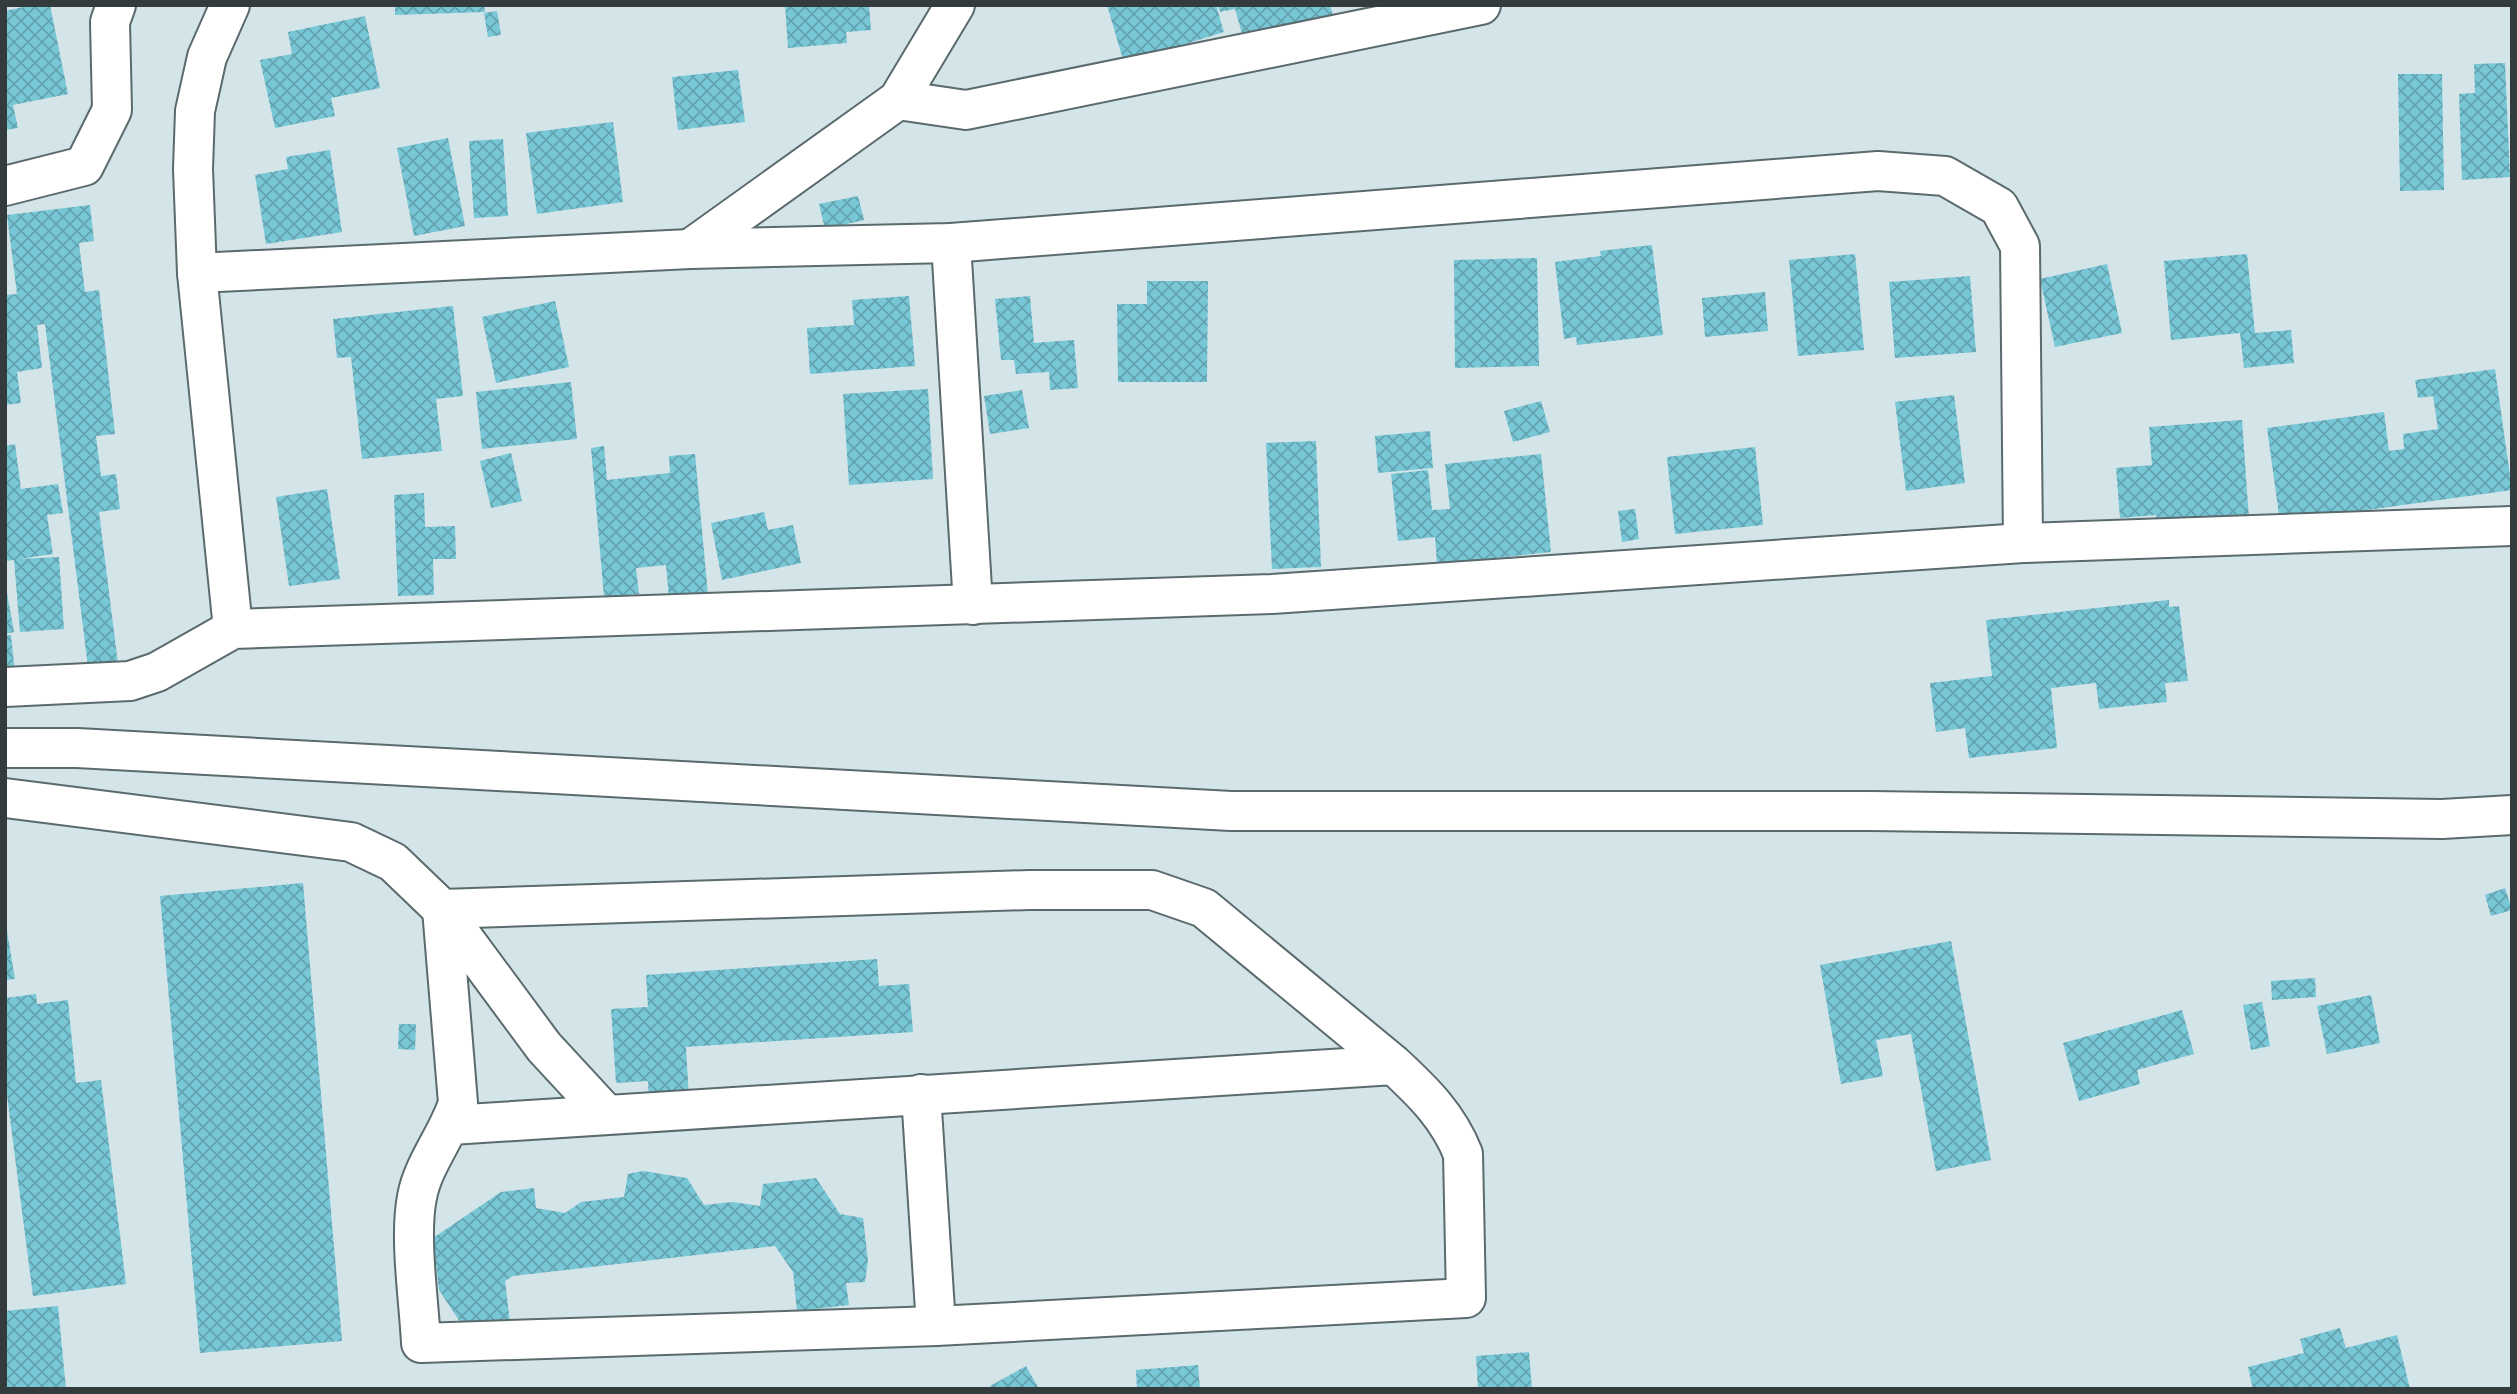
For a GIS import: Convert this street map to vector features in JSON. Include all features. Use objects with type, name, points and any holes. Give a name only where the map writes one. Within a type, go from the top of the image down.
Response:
[{"type":"street","points":[[5,186],[84,166],[112,110],[110,22],[116,5]]},
{"type":"street","points":[[230,5],[207,57],[195,111],[193,169],[197,273],[233,629]]},
{"type":"street","points":[[690,249],[898,100],[955,5]]},
{"type":"street","points":[[898,100],[966,110],[1481,5]]},
{"type":"street","points":[[197,273],[690,249],[951,243],[1878,171],[1945,176],[1999,207],[2020,246],[2023,543]]},
{"type":"street","points":[[951,243],[973,605]]},
{"type":"street","points":[[5,687],[130,681],[157,672],[233,629],[1272,594],[2023,543],[2512,526]]},
{"type":"street","points":[[5,748],[77,748],[1231,811],[1871,811],[2442,819],[2512,815]]},
{"type":"street","points":[[5,798],[351,842],[393,862],[442,909],[544,1047],[606,1113]]},
{"type":"street","points":[[1015,890],[1152,890],[1204,908],[1394,1065],[1432,1100],[1454,1133],[1463,1154],[1466,1298],[936,1326],[421,1343],[415,1222],[417,1196],[432,1159],[452,1125],[458,1103],[442,909],[1015,890]]},
{"type":"street","points":[[452,1125],[606,1113],[1394,1065]]},
{"type":"street","points":[[921,1094],[936,1326]]},
{"type":"building","points":[[32,5],[50,5],[68,94],[13,105],[18,128],[5,130],[5,11]]},
{"type":"building","points":[[395,5],[484,5],[485,12],[395,15]]},
{"type":"building","points":[[785,5],[869,5],[871,30],[846,32],[847,43],[788,48]]},
{"type":"building","points":[[1107,5],[1216,5],[1224,32],[1124,63]]},
{"type":"building","points":[[1218,5],[1330,5],[1334,19],[1245,44],[1235,9],[1220,12]]},
{"type":"building","points":[[497,11],[501,35],[488,37],[484,13]]},
{"type":"building","points":[[365,16],[380,88],[331,98],[335,116],[275,128],[260,60],[292,54],[288,32]]},
{"type":"building","points":[[2505,63],[2510,177],[2462,180],[2459,94],[2475,93],[2474,64]]},
{"type":"building","points":[[738,70],[745,122],[678,130],[672,77]]},
{"type":"building","points":[[2398,74],[2442,74],[2444,190],[2400,191]]},
{"type":"building","points":[[613,122],[623,202],[537,214],[526,133]]},
{"type":"building","points":[[448,138],[465,226],[414,236],[397,148]]},
{"type":"building","points":[[503,139],[508,216],[474,218],[469,141]]},
{"type":"building","points":[[330,150],[342,232],[266,244],[255,175],[288,169],[286,157]]},
{"type":"building","points":[[858,196],[864,220],[825,229],[819,204]]},
{"type":"building","points":[[90,205],[94,241],[79,243],[85,292],[99,290],[115,434],[96,436],[101,476],[116,474],[120,509],[99,512],[118,664],[88,667],[45,324],[37,325],[42,368],[17,372],[21,403],[5,405],[5,295],[17,294],[7,215]]},
{"type":"building","points":[[1652,245],[1663,335],[1577,345],[1576,337],[1564,339],[1555,262],[1601,256],[1600,251]]},
{"type":"building","points":[[1855,254],[1864,350],[1798,356],[1789,260]]},
{"type":"building","points":[[2247,254],[2255,333],[2291,330],[2294,363],[2244,368],[2240,333],[2171,340],[2164,261]]},
{"type":"building","points":[[1537,258],[1539,366],[1455,368],[1454,260]]},
{"type":"building","points":[[2107,264],[2122,333],[2055,347],[2040,279]]},
{"type":"building","points":[[1970,276],[1976,352],[1895,358],[1889,282]]},
{"type":"building","points":[[1147,281],[1208,281],[1207,382],[1118,382],[1117,304],[1147,304]]},
{"type":"building","points":[[1765,292],[1768,331],[1705,337],[1702,298]]},
{"type":"building","points":[[909,296],[915,366],[810,374],[807,328],[854,325],[852,300]]},
{"type":"building","points":[[1030,296],[1034,343],[1074,340],[1078,388],[1050,390],[1049,372],[1016,374],[1014,360],[1001,360],[995,299]]},
{"type":"building","points":[[555,301],[569,367],[496,383],[482,317]]},
{"type":"building","points":[[453,306],[463,396],[436,399],[442,451],[362,459],[351,357],[337,358],[333,319]]},
{"type":"building","points":[[2495,369],[2512,490],[2280,522],[2267,428],[2384,412],[2389,451],[2404,449],[2403,434],[2438,429],[2433,396],[2418,398],[2415,380]]},
{"type":"building","points":[[571,382],[577,439],[482,449],[476,392]]},
{"type":"building","points":[[928,389],[933,479],[849,485],[843,394]]},
{"type":"building","points":[[1022,390],[1029,428],[990,434],[984,396]]},
{"type":"building","points":[[1954,395],[1965,483],[1906,491],[1895,402]]},
{"type":"building","points":[[1541,401],[1550,432],[1513,442],[1504,411]]},
{"type":"building","points":[[2242,420],[2249,519],[2157,527],[2156,515],[2120,518],[2116,468],[2152,465],[2149,427]]},
{"type":"building","points":[[1430,431],[1433,468],[1378,473],[1375,436]]},
{"type":"building","points":[[1316,441],[1321,567],[1272,569],[1266,443]]},
{"type":"building","points":[[15,444],[21,489],[58,484],[63,513],[47,515],[53,554],[19,559],[59,557],[64,629],[20,632],[14,560],[5,561],[5,446]]},
{"type":"building","points":[[604,446],[607,480],[670,473],[669,456],[695,454],[708,595],[669,598],[666,565],[636,568],[639,594],[604,597],[591,448]]},
{"type":"building","points":[[1755,447],[1763,525],[1675,534],[1667,457]]},
{"type":"building","points":[[511,453],[522,501],[491,508],[480,461]]},
{"type":"building","points":[[1541,454],[1551,552],[1437,564],[1435,537],[1398,541],[1391,474],[1428,470],[1432,510],[1450,509],[1445,464]]},
{"type":"building","points":[[327,489],[340,579],[289,586],[276,497]]},
{"type":"building","points":[[424,493],[425,527],[455,526],[456,559],[433,559],[434,595],[398,596],[394,495]]},
{"type":"building","points":[[1635,509],[1639,539],[1622,542],[1618,511]]},
{"type":"building","points":[[764,512],[768,530],[793,525],[801,563],[722,580],[711,523]]},
{"type":"building","points":[[5,582],[14,632],[5,634]]},
{"type":"building","points":[[2169,600],[2169,607],[2179,606],[2188,681],[2165,683],[2167,702],[2099,709],[2096,683],[2051,688],[2057,748],[1969,758],[1965,728],[1936,732],[1930,683],[1992,676],[1986,620]]},
{"type":"building","points":[[11,635],[15,673],[5,674],[5,636]]},
{"type":"building","points":[[303,883],[342,1341],[200,1353],[160,896]]},
{"type":"building","points":[[2505,888],[2512,910],[2491,916],[2485,895]]},
{"type":"building","points":[[5,919],[15,979],[5,980]]},
{"type":"building","points":[[1951,941],[1991,1160],[1936,1171],[1911,1034],[1876,1040],[1883,1076],[1841,1084],[1820,965]]},
{"type":"building","points":[[877,959],[879,986],[909,984],[913,1032],[686,1047],[689,1099],[649,1102],[648,1081],[616,1083],[611,1009],[648,1007],[646,975]]},
{"type":"building","points":[[2315,978],[2316,997],[2272,1000],[2271,981]]},
{"type":"building","points":[[36,994],[37,1004],[68,1000],[76,1083],[101,1080],[126,1284],[33,1296],[5,1080],[5,998]]},
{"type":"building","points":[[2371,995],[2380,1043],[2327,1054],[2317,1006]]},
{"type":"building","points":[[2262,1002],[2270,1046],[2251,1050],[2243,1005]]},
{"type":"building","points":[[2182,1010],[2194,1054],[2137,1070],[2140,1084],[2079,1101],[2063,1043]]},
{"type":"building","points":[[399,1024],[416,1024],[415,1050],[398,1049]]},
{"type":"building","points":[[643,1171],[687,1178],[704,1205],[733,1202],[760,1206],[763,1184],[816,1178],[840,1214],[863,1218],[868,1261],[865,1282],[846,1283],[849,1305],[797,1311],[793,1272],[775,1246],[513,1276],[505,1281],[510,1322],[464,1328],[439,1290],[433,1238],[501,1192],[534,1188],[536,1208],[565,1213],[581,1202],[624,1197],[628,1174]]},
{"type":"building","points":[[58,1306],[66,1389],[5,1389],[5,1311]]},
{"type":"building","points":[[2340,1328],[2346,1348],[2397,1335],[2410,1389],[2253,1389],[2248,1367],[2304,1353],[2300,1339]]},
{"type":"building","points":[[1529,1352],[1532,1389],[1478,1389],[1476,1356]]},
{"type":"building","points":[[1198,1365],[1200,1389],[1137,1389],[1136,1370]]},
{"type":"building","points":[[1026,1366],[1039,1389],[991,1389],[990,1386]]}]
